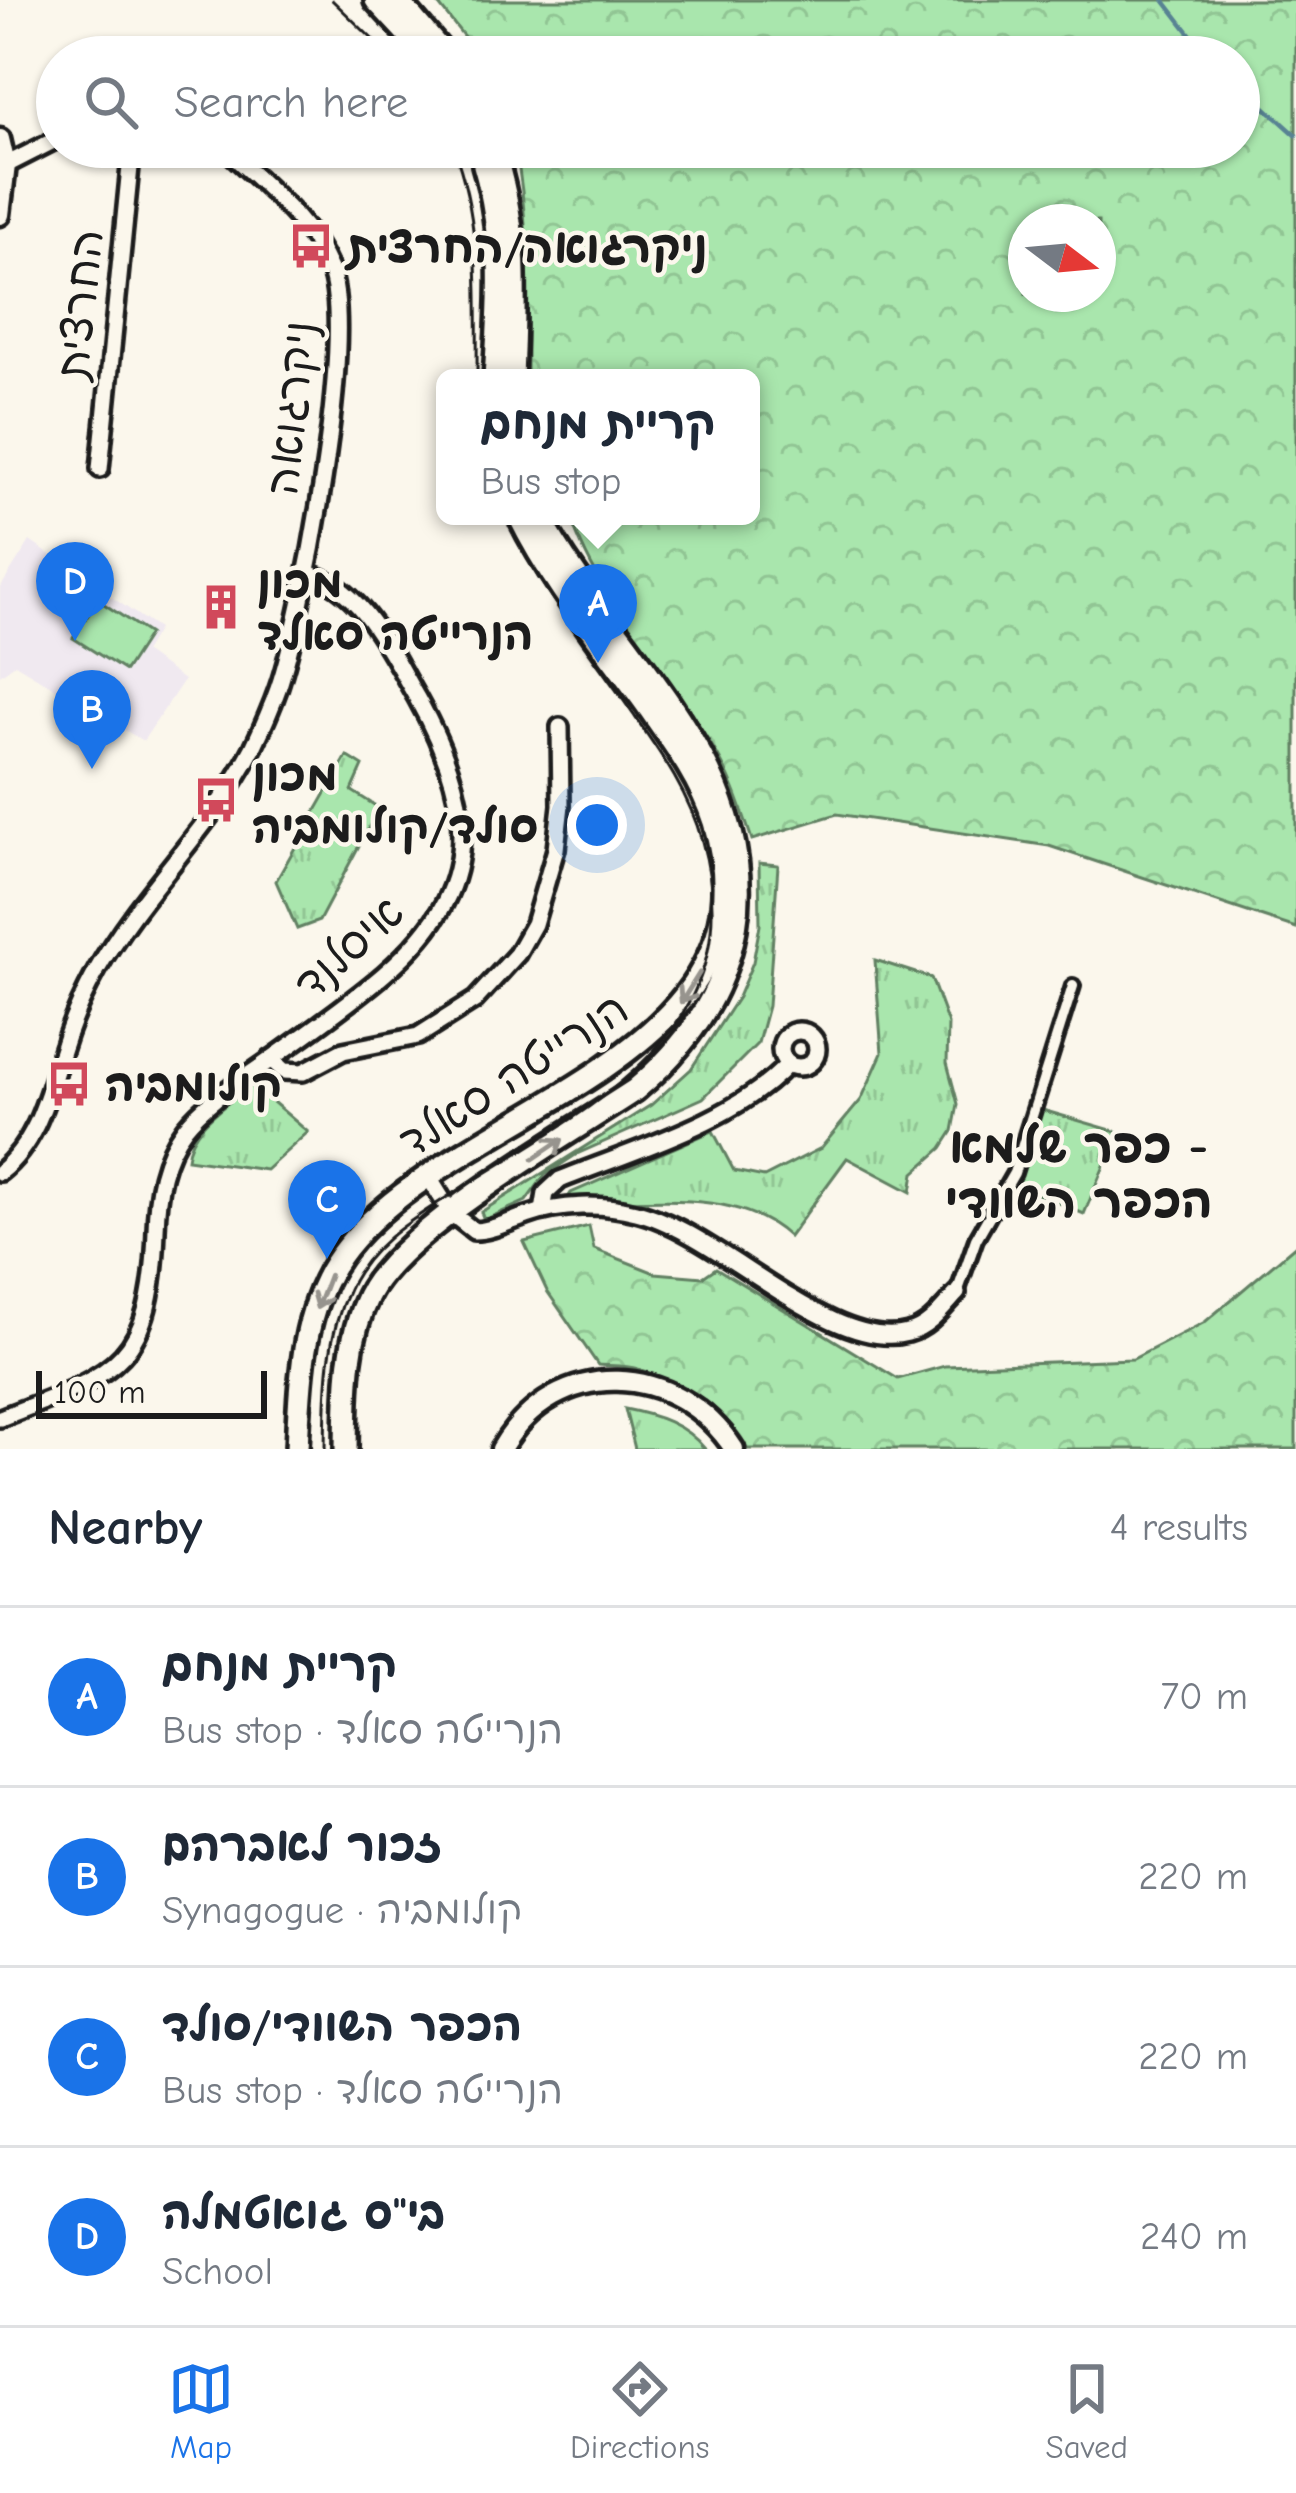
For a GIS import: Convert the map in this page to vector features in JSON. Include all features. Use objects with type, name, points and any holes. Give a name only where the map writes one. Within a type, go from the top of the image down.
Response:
[{"type":"main road","points":[[376,0],[409,36]]},
{"type":"main road","points":[[397,0],[428,36]]},
{"type":"main road","points":[[484,168],[499,236],[496,369]]},
{"type":"main road","points":[[498,168],[511,214],[516,262],[512,369]]},
{"type":"main road","name":"הנרייטה סאלד","points":[[297,1449],[305,1348],[326,1280],[340,1256],[428,1176],[614,1060],[674,1013],[707,959],[720,909],[720,850],[700,787],[524,525]]},
{"type":"main road","name":"הנרייטה סאלד","points":[[346,1449],[350,1356],[370,1291],[397,1257],[451,1214],[635,1090],[677,1052],[722,978],[737,918],[737,849],[712,773],[544,525]]},
{"type":"street","points":[[0,139],[5,165],[0,215]]},
{"type":"street","points":[[5,165],[36,150]]},
{"type":"street","name":"החרצית","points":[[100,469],[129,168]]},
{"type":"street","name":"ניקרגואה","points":[[245,168],[294,216],[329,266],[335,284],[338,340],[306,573]]},
{"type":"street","points":[[0,1172],[16,1160],[49,1098],[71,1023],[97,971],[147,893],[252,749],[278,689],[306,573]]},
{"type":"street","name":"איסלנד","points":[[0,1418],[95,1379],[125,1356],[142,1328],[152,1292],[156,1207],[169,1152],[198,1113],[369,989],[424,937],[452,885],[462,845],[455,780],[439,739],[358,606],[331,580],[306,573]]},
{"type":"street","name":"איסלנד","points":[[271,1059],[284,1071],[303,1072],[343,1051],[418,1036],[475,1000],[500,975],[534,924],[550,877],[561,805],[560,727]]},
{"type":"street","points":[[428,1176],[451,1214],[478,1232],[543,1211],[590,1206],[658,1218],[713,1246],[829,1320],[891,1336],[909,1333],[922,1328],[957,1292],[965,1263],[1014,1172],[1073,986]]},
{"type":"street","points":[[543,1211],[546,1193],[560,1180],[693,1126],[758,1090],[788,1064]]},
{"type":"street","points":[[502,1449],[520,1425],[551,1400],[588,1383],[610,1379],[675,1394],[709,1418],[734,1449]]},
{"type":"street","points":[[515,1449],[556,1409],[588,1394],[618,1390],[671,1405],[699,1424],[719,1449]]},
{"type":"shaded area","points":[[30,541],[158,629],[144,652],[184,680],[143,741],[15,664],[0,675],[0,588]]},
{"type":"green space","points":[[435,0],[1296,0],[1296,928],[1049,846],[837,814],[752,840],[719,757],[616,606],[574,525],[760,525],[760,369],[527,369],[525,230],[519,168],[1260,168],[1260,36],[463,36]]},
{"type":"green space","points":[[98,600],[149,634],[125,671],[73,638]]},
{"type":"green space","points":[[347,756],[363,766],[352,791],[379,808],[319,921],[297,929],[276,881]]},
{"type":"green space","points":[[759,863],[778,865],[768,1006],[758,1043],[703,1098],[577,1154],[545,1175],[526,1201],[484,1220],[481,1212],[651,1105],[691,1069],[738,997],[753,962],[760,925]]},
{"type":"green space","points":[[875,960],[931,978],[948,1024],[947,1063],[958,1104],[953,1131],[914,1173],[911,1192],[847,1158],[789,1237],[766,1220],[712,1203],[565,1202],[571,1193],[713,1131],[734,1171],[764,1177],[821,1148],[861,1100],[882,1053]]},
{"type":"green space","points":[[252,1084],[308,1132],[266,1170],[187,1159],[202,1126]]},
{"type":"green space","points":[[1039,1109],[1118,1132],[1084,1214],[1015,1185]]},
{"type":"green space","points":[[589,1226],[594,1249],[655,1273],[703,1277],[716,1268],[898,1379],[945,1366],[1133,1359],[1205,1322],[1296,1245],[1296,1449],[747,1449],[730,1424],[684,1390],[638,1369],[598,1365],[547,1291],[524,1242]]},
{"type":"green space","points":[[625,1409],[669,1422],[705,1449],[635,1449]]},
{"type":"waterway","points":[[1164,0],[1192,36]]},
{"type":"waterway","points":[[1260,103],[1296,135]]},
{"type":"tram line","points":[[332,0],[369,36]]},
{"type":"tram line","points":[[460,168],[473,232],[477,369]]},
{"type":"tram line","points":[[325,1449],[328,1368],[335,1328],[349,1289],[369,1258],[409,1222],[606,1094],[649,1056],[682,1014],[705,964],[712,907],[702,841],[690,807],[654,744],[548,593],[510,525]]},
{"type":"place","name":"ניקרגואה/החרצית","points":[[311,246]]},
{"type":"place","name":"מכון הנרייטה סאלד","points":[[221,607]]},
{"type":"place","name":"בי\"ס גואטמלה","points":[[75,641]]},
{"type":"place","name":"קריית מנחם","points":[[598,663]]},
{"type":"place","name":"זכור לאברהם","points":[[92,769]]},
{"type":"place","name":"מכון סולד/קולומביה","points":[[216,800]]},
{"type":"place","name":"קולומביה","points":[[69,1084]]},
{"type":"place","name":"הכפר השוודי/סולד","points":[[327,1259]]},
{"type":"district","name":"כפר שלמא - הכפר השוודי","points":[[1079,1172]]}]
